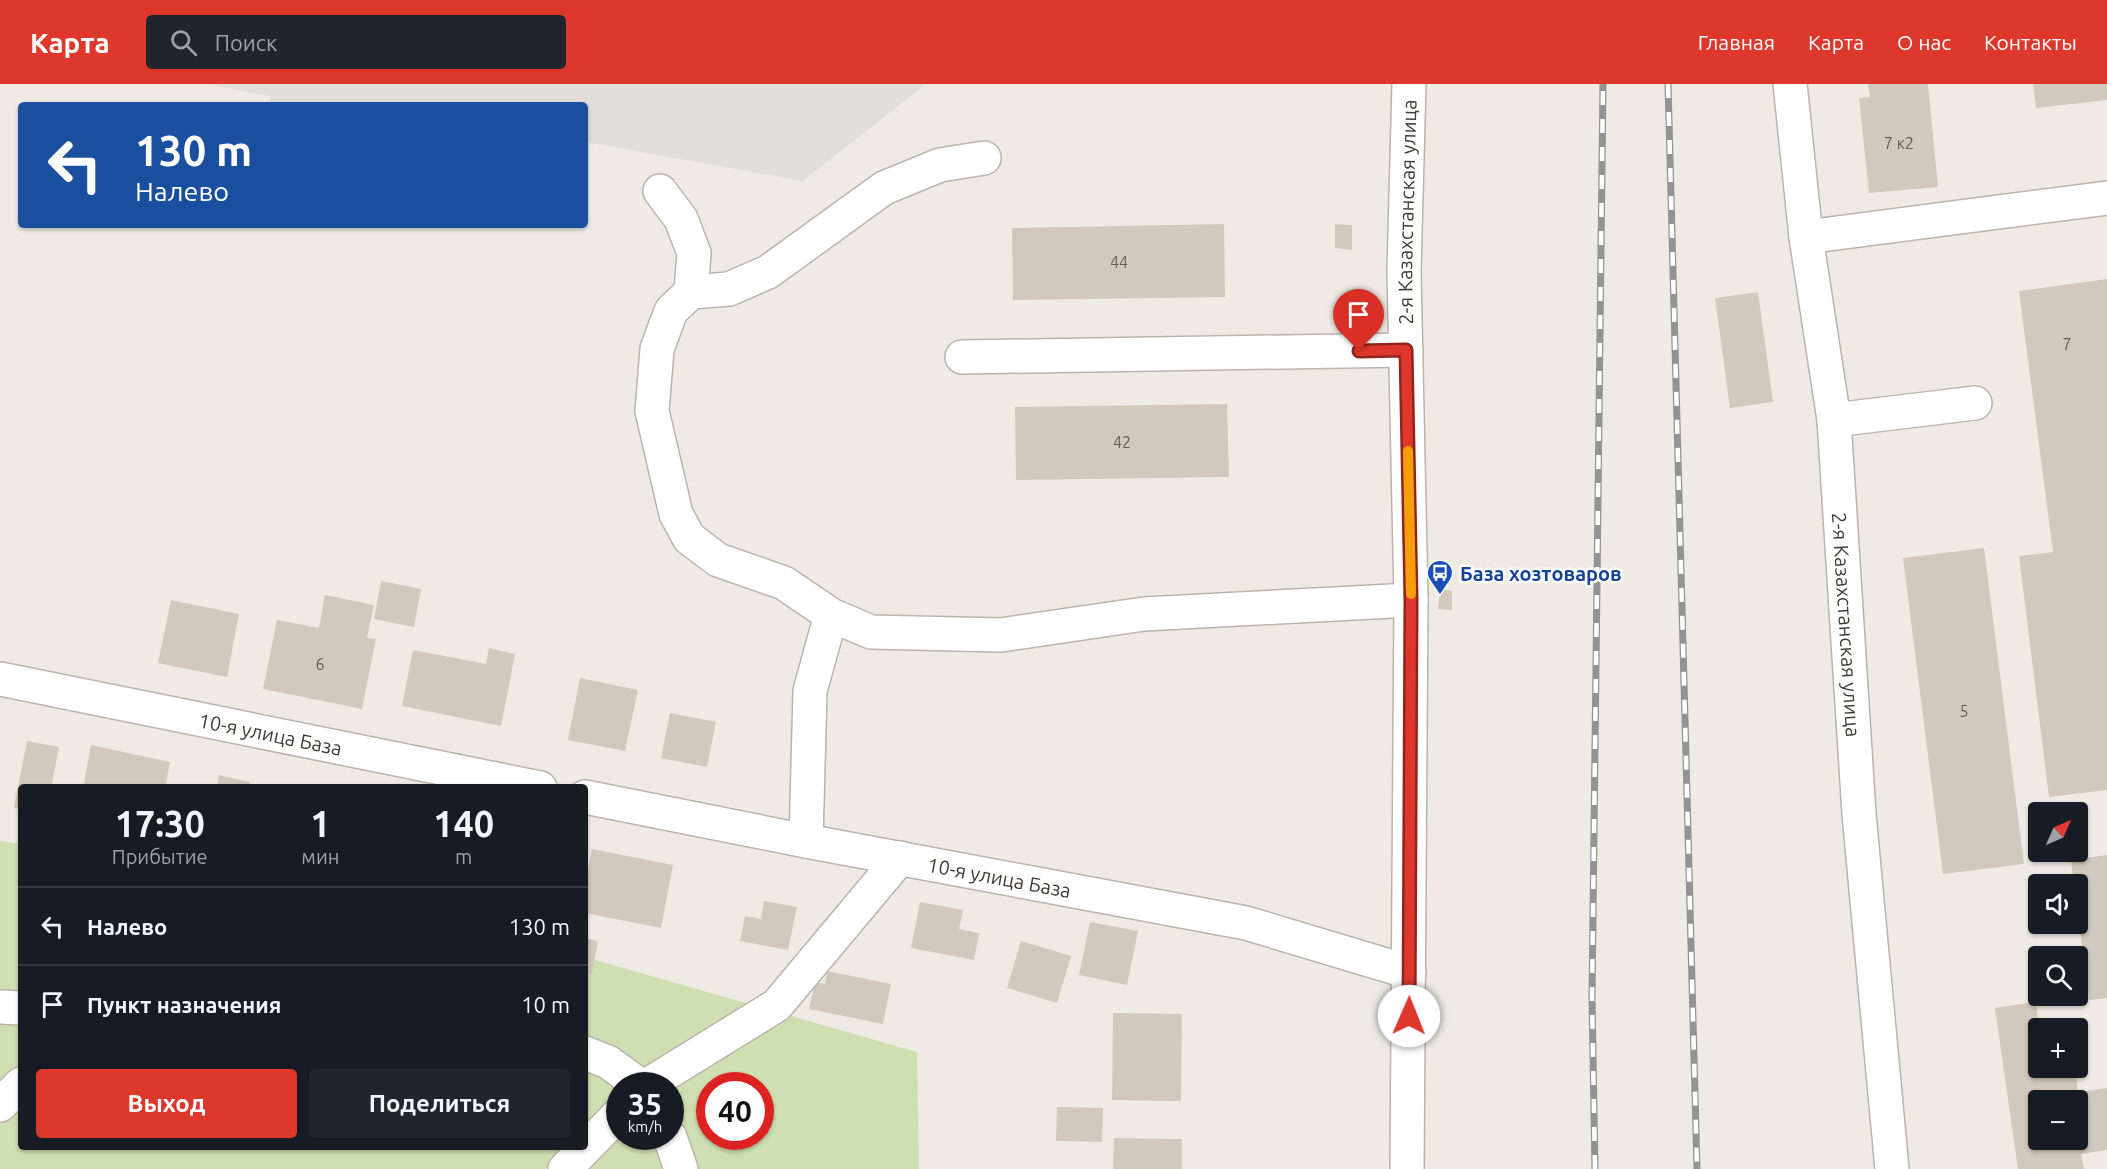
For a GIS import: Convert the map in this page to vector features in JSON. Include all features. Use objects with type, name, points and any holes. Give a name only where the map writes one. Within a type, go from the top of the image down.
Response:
[{"type":"street","name":"2-я Казахстанская улица","points":[[1407,1169],[1411,600],[1404,271],[1409,84]]},
{"type":"street","name":"2-я Казахстанская улица","points":[[1790,84],[1806,237],[1834,420],[1859,814],[1892,1169]]},
{"type":"street","points":[[984,158],[940,165],[884,188],[768,272],[729,289],[691,292],[671,311],[657,349],[652,411],[676,514],[689,538],[718,560],[784,583],[831,615],[871,632],[1001,635],[1144,614],[1411,600]]},
{"type":"street","points":[[660,191],[681,219],[694,253],[691,292]]},
{"type":"street","points":[[1806,237],[2107,198]]},
{"type":"street","points":[[962,357],[1406,350]]},
{"type":"street","points":[[1834,420],[1975,403]]},
{"type":"street","points":[[806,841],[810,691],[831,615]]},
{"type":"street","name":"10-я улица База","points":[[0,679],[520,784]]},
{"type":"street","name":"10-я улица База","points":[[588,798],[806,841],[1246,923],[1409,972]]},
{"type":"street","points":[[669,1072],[777,1005],[900,858]]},
{"type":"street","points":[[0,1007],[18,1008]]},
{"type":"street","points":[[588,1054],[608,1062],[622,1072]]},
{"type":"street","points":[[0,1105],[18,1087]]},
{"type":"street","points":[[588,1146],[606,1127]]},
{"type":"street","points":[[565,1169],[584,1150]]},
{"type":"street","points":[[674,1150],[681,1169]]},
{"type":"shaded area","points":[[206,84],[926,84],[803,181],[588,143],[588,102],[270,102],[270,96]]},
{"type":"green space","points":[[0,841],[18,844],[18,1150],[588,1150],[588,958],[917,1052],[919,1169],[0,1169]]},
{"type":"building","points":[[1868,84],[1928,84],[1938,187],[1869,193],[1859,98],[1870,97]]},
{"type":"building","points":[[2033,84],[2107,84],[2107,100],[2036,108]]},
{"type":"building","points":[[1224,224],[1225,297],[1013,300],[1012,228]]},
{"type":"building","points":[[1335,224],[1352,225],[1352,250],[1335,248]]},
{"type":"building","points":[[2107,279],[2107,790],[2049,797],[2019,556],[2053,552],[2019,291]]},
{"type":"building","points":[[1758,292],[1773,402],[1730,408],[1715,298]]},
{"type":"building","points":[[1227,404],[1229,477],[1016,480],[1015,407]]},
{"type":"building","points":[[1984,548],[2024,864],[1943,874],[1903,558]]},
{"type":"building","points":[[381,581],[421,589],[414,627],[374,619]]},
{"type":"building","points":[[1440,589],[1452,591],[1452,610],[1438,609]]},
{"type":"building","points":[[325,595],[374,605],[367,638],[376,639],[362,709],[263,689],[277,620],[319,628]]},
{"type":"building","points":[[171,600],[239,614],[227,677],[158,663]]},
{"type":"building","points":[[489,648],[515,654],[501,726],[402,706],[413,650],[486,664]]},
{"type":"building","points":[[580,678],[638,690],[625,751],[568,740]]},
{"type":"building","points":[[670,713],[716,722],[707,767],[661,758]]},
{"type":"building","points":[[27,741],[59,747],[52,784],[19,784]]},
{"type":"building","points":[[91,745],[170,762],[166,784],[84,784]]},
{"type":"building","points":[[219,775],[250,782],[250,784],[218,784]]},
{"type":"building","points":[[18,787],[18,809],[14,808]]},
{"type":"building","points":[[592,849],[673,865],[661,928],[588,914],[588,870]]},
{"type":"building","points":[[2107,855],[2107,998],[2089,1000],[2088,946],[2082,946],[2081,934],[2088,934],[2088,874],[2073,874],[2071,862],[2088,862],[2088,858]]},
{"type":"building","points":[[764,901],[797,907],[788,950],[740,941],[745,916],[761,919]]},
{"type":"building","points":[[920,902],[963,910],[959,929],[979,933],[974,960],[911,948]]},
{"type":"building","points":[[1090,922],[1138,931],[1127,985],[1079,975]]},
{"type":"building","points":[[588,939],[598,941],[592,974],[588,973]]},
{"type":"building","points":[[1021,941],[1071,956],[1057,1003],[1007,988]]},
{"type":"building","points":[[827,971],[891,984],[883,1024],[809,1009],[815,982],[825,984]]},
{"type":"building","points":[[2028,1003],[2028,1006],[2036,1006],[2038,1018],[2028,1018],[2028,1078],[2076,1078],[2078,1090],[2028,1090],[2028,1150],[2088,1150],[2088,1091],[2107,1088],[2107,1150],[2081,1154],[2084,1169],[2018,1169],[1995,1008]]},
{"type":"building","points":[[1113,1013],[1182,1014],[1181,1101],[1112,1100]]},
{"type":"building","points":[[1057,1107],[1103,1108],[1102,1142],[1056,1141]]},
{"type":"building","points":[[1114,1138],[1182,1139],[1182,1169],[1113,1169]]},
{"type":"railway","points":[[1595,1169],[1592,998],[1603,84]]},
{"type":"railway","points":[[1668,84],[1697,1169]]},
{"type":"slow traffic","points":[[1408,451],[1411,594]]},
{"type":"place","name":"База хозтоваров","points":[[1440,596]]},
{"type":"route","points":[[1359,351],[1406,350],[1411,600],[1409,1016]]}]
